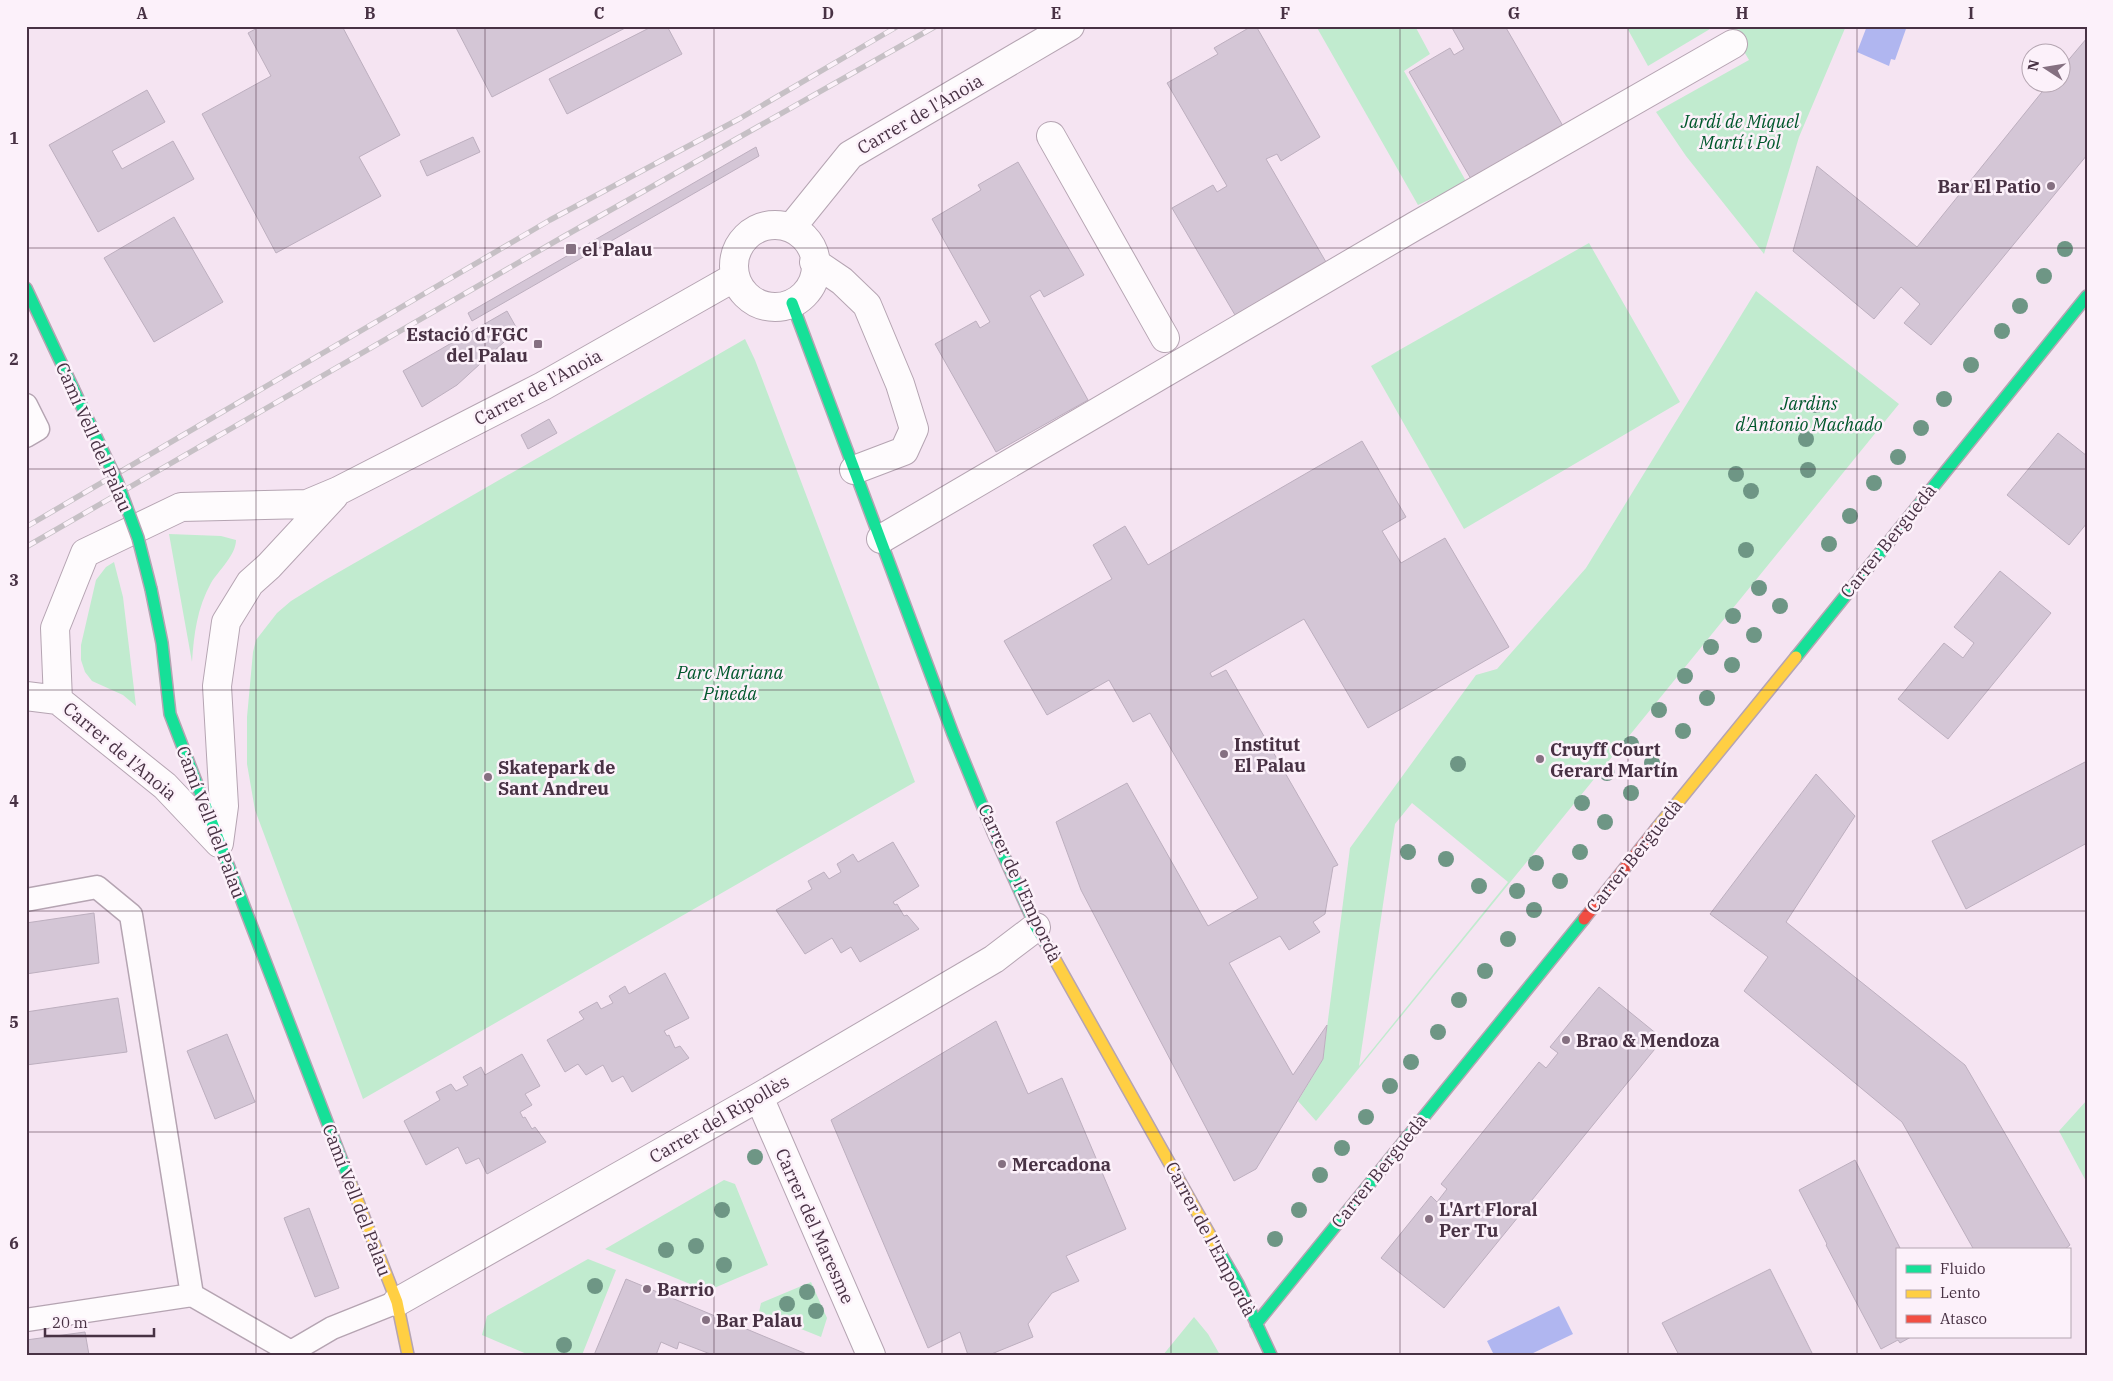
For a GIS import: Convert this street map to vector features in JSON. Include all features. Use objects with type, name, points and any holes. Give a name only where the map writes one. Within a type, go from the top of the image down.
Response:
[{"type":"street","name":"Carrer de l'Anoia","points":[[791,228],[850,155],[1070,26]]},
{"type":"street","points":[[880,539],[1415,226],[1733,44]]},
{"type":"street","points":[[1051,136],[1165,338]]},
{"type":"street","points":[[768,225],[780,225],[791,228],[802,235],[814,254],[814,262],[815,271],[812,284],[802,297],[782,306],[765,306],[753,301],[742,291],[735,277],[734,262],[742,240],[750,233],[768,225]]},
{"type":"street","points":[[814,262],[842,281],[867,305],[900,384],[914,429],[904,451],[854,470]]},
{"type":"street","name":"Carrer de l'Anoia","points":[[58,700],[55,628],[85,553],[181,507],[307,504],[338,491],[543,386],[735,277]]},
{"type":"street","name":"Camí Vell del Palau","points":[[26,288],[117,481],[138,538],[151,588],[162,643],[170,714],[397,1302],[408,1355]]},
{"type":"street","name":"Carrer Berguedà","points":[[1256,1324],[2087,296]]},
{"type":"street","name":"Carrer de l'Empordà","points":[[792,303],[953,734],[993,832],[1036,927],[1219,1251],[1270,1355]]},
{"type":"street","name":"Carrer de l'Anoia","points":[[219,843],[224,806],[217,686],[226,622],[250,583],[269,566],[338,491]]},
{"type":"street","name":"Carrer de l'Anoia","points":[[26,696],[58,700],[165,786],[219,843]]},
{"type":"street","name":"Carrer del Ripollès","points":[[397,1302],[759,1097],[994,959],[1036,927]]},
{"type":"street","name":"Carrer del Maresme","points":[[759,1097],[871,1355]]},
{"type":"lane","points":[[26,405],[38,429],[26,436]]},
{"type":"lane","points":[[26,900],[97,887],[131,915],[192,1294]]},
{"type":"lane","points":[[26,1320],[192,1294],[292,1353],[332,1328],[397,1302]]},
{"type":"green space","points":[[1316,26],[1415,26],[1430,54],[1404,71],[1467,183],[1418,205]]},
{"type":"green space","points":[[1626,26],[1715,26],[1648,66]]},
{"type":"green space","name":"Jardí de Miquel Martí i Pol","points":[[1729,26],[1846,26],[1799,137],[1764,254],[1686,156],[1656,112],[1749,60]]},
{"type":"green space","points":[[1589,243],[1680,402],[1464,529],[1371,366]]},
{"type":"green space","name":"Jardins d'Antonio Machado","points":[[1756,291],[1899,404],[1316,1121],[1298,1101],[1323,1059],[1350,848],[1476,675],[1497,669],[1586,568]],"holes":[[[1412,803],[1508,882],[1359,1066],[1395,824]]]},
{"type":"green space","name":"Parc Mariana Pineda","points":[[745,339],[755,360],[915,782],[363,1099],[255,810],[247,764],[247,717],[253,652],[256,640],[277,613],[291,601],[325,580]]},
{"type":"green space","points":[[169,534],[221,536],[236,540],[233,551],[211,583],[202,602],[195,631],[192,662]]},
{"type":"green space","points":[[114,562],[123,597],[136,706],[123,695],[92,681],[85,672],[81,660],[81,645],[96,580],[106,567]]},
{"type":"green space","points":[[2087,1100],[2087,1183],[2059,1131]]},
{"type":"green space","points":[[724,1180],[735,1184],[768,1265],[707,1291],[605,1249]]},
{"type":"green space","points":[[588,1259],[616,1270],[582,1355],[529,1355],[482,1335],[487,1316]]},
{"type":"green space","points":[[811,1282],[827,1318],[821,1337],[759,1312],[761,1303]]},
{"type":"green space","points":[[1194,1317],[1208,1334],[1220,1355],[1163,1355]]},
{"type":"water","points":[[1867,26],[1907,26],[1895,60],[1891,59],[1889,66],[1857,52]]},
{"type":"water","points":[[1559,1306],[1573,1334],[1529,1355],[1494,1355],[1487,1341]]},
{"type":"building","points":[[261,26],[342,26],[400,135],[359,157],[381,196],[276,253],[202,114],[271,76],[248,33]]},
{"type":"building","points":[[455,26],[629,26],[492,97]]},
{"type":"building","points":[[653,26],[667,26],[682,54],[567,114],[549,79]]},
{"type":"building","points":[[1252,26],[1256,26],[1320,137],[1281,161],[1277,154],[1266,159],[1326,262],[1235,315],[1172,208],[1213,185],[1217,192],[1227,186],[1167,83],[1218,54],[1214,48]]},
{"type":"building","points":[[1451,26],[1505,26],[1563,126],[1471,179],[1409,72],[1450,48],[1454,55],[1464,49]]},
{"type":"building","points":[[2087,38],[2087,155],[1931,345],[1904,323],[1920,304],[1901,287],[1874,319],[1793,251],[1817,166],[1917,247],[2042,92],[2070,92],[2070,58]]},
{"type":"building","points":[[147,90],[165,122],[112,151],[122,169],[173,141],[194,179],[98,232],[49,145]]},
{"type":"building","points":[[473,137],[480,152],[427,176],[420,161]]},
{"type":"building","name":"el Palau","points":[[756,147],[759,156],[472,321],[468,313]]},
{"type":"building","points":[[1018,162],[1084,275],[1044,297],[1040,290],[1030,296],[1088,400],[996,452],[935,344],[976,321],[980,328],[990,322],[932,219],[981,190],[978,185]]},
{"type":"building","points":[[174,217],[223,302],[154,342],[104,258]]},
{"type":"building","points":[[507,311],[516,327],[504,342],[457,385],[422,407],[403,371]]},
{"type":"building","points":[[549,419],[557,433],[528,449],[521,435]]},
{"type":"building","points":[[2058,433],[2087,456],[2087,523],[2069,545],[2007,495]]},
{"type":"building","points":[[1362,441],[1406,517],[1382,531],[1401,563],[1445,538],[1509,647],[1368,728],[1304,619],[1210,673],[1212,677],[1226,670],[1338,865],[1333,867],[1325,914],[1313,922],[1320,932],[1289,950],[1280,936],[1229,963],[1293,1075],[1327,1025],[1323,1059],[1256,1169],[1234,1181],[1081,890],[1056,822],[1127,783],[1208,926],[1258,898],[1150,713],[1133,722],[1109,680],[1047,715],[1004,641],[1112,579],[1093,545],[1125,526],[1148,565]]},
{"type":"building","points":[[2000,571],[2051,613],[1948,739],[1898,699],[1944,643],[1963,658],[1974,643],[1954,627]]},
{"type":"building","points":[[2087,761],[2087,843],[1966,909],[1932,841]]},
{"type":"building","points":[[1816,774],[1855,816],[1786,922],[1965,1065],[2070,1245],[2066,1248],[1973,1248],[1902,1122],[1744,991],[1768,957],[1710,914]]},
{"type":"building","points":[[893,842],[919,886],[893,902],[895,905],[897,904],[904,916],[907,915],[919,929],[860,962],[851,947],[841,953],[832,938],[805,954],[776,910],[812,889],[808,881],[824,872],[829,879],[841,872],[837,864],[853,854],[858,862]]},
{"type":"building","points":[[94,913],[99,963],[26,974],[26,923]]},
{"type":"building","points":[[665,973],[689,1018],[664,1031],[667,1036],[669,1035],[675,1048],[680,1046],[689,1058],[632,1092],[623,1076],[612,1082],[603,1065],[586,1075],[578,1064],[565,1072],[547,1040],[584,1019],[579,1012],[597,1002],[601,1009],[613,1003],[609,996],[625,986],[629,994]]},
{"type":"building","points":[[1599,987],[1663,1039],[1444,1308],[1381,1258],[1431,1196],[1437,1202],[1447,1189],[1441,1184],[1539,1062],[1546,1068],[1558,1053],[1550,1047]]},
{"type":"building","points":[[118,998],[127,1052],[26,1065],[26,1012]]},
{"type":"building","points":[[996,1021],[1028,1094],[1062,1078],[1126,1229],[1066,1256],[1079,1281],[1052,1293],[1028,1324],[1033,1337],[989,1355],[968,1355],[960,1332],[928,1348],[831,1120]]},
{"type":"building","points":[[227,1034],[255,1102],[215,1119],[187,1051]]},
{"type":"building","points":[[522,1054],[540,1086],[525,1094],[532,1105],[520,1112],[532,1129],[535,1127],[546,1142],[487,1174],[479,1158],[466,1164],[458,1147],[426,1165],[404,1121],[440,1100],[436,1092],[451,1084],[456,1091],[468,1085],[463,1077],[481,1067],[485,1075]]},
{"type":"building","points":[[1855,1160],[1900,1248],[1896,1248],[1896,1338],[1909,1338],[1900,1343],[1898,1340],[1881,1349],[1799,1190]]},
{"type":"building","points":[[309,1208],[339,1288],[315,1297],[284,1218]]},
{"type":"building","points":[[1770,1269],[1813,1355],[1679,1355],[1662,1323]]},
{"type":"building","points":[[626,1279],[809,1355],[713,1355],[679,1342],[677,1349],[661,1342],[656,1355],[594,1355]]},
{"type":"building","points":[[85,1332],[89,1355],[26,1355],[26,1340]]},
{"type":"railway","points":[[26,527],[550,220],[739,119],[898,26]]},
{"type":"railway","points":[[26,547],[561,238],[936,26]]},
{"type":"traffic: fast","points":[[26,288],[73,388]]},
{"type":"traffic: fast","points":[[1796,657],[2087,296]]},
{"type":"traffic: fast","points":[[792,303],[953,734],[993,832],[1036,927],[1049,949]]},
{"type":"traffic: fast","points":[[73,388],[117,481],[138,538],[151,589]]},
{"type":"traffic: fast","points":[[151,589],[162,643],[170,714],[351,1184]]},
{"type":"traffic: fast","points":[[1256,1324],[1584,919]]},
{"type":"traffic: fast","points":[[1215,1244],[1238,1284],[1271,1355]]},
{"type":"traffic: slow","points":[[1656,829],[1796,657]]},
{"type":"traffic: slow","points":[[1049,949],[1215,1244]]},
{"type":"traffic: slow","points":[[351,1184],[397,1302],[408,1355]]},
{"type":"traffic: jam","points":[[1584,919],[1656,829]]},
{"type":"place","name":"Bar El Patio","points":[[2051,186]]},
{"type":"place","name":"el Palau","points":[[571,249]]},
{"type":"place","name":"Estació d'FGC del Palau","points":[[538,344]]},
{"type":"place","name":"Institut El Palau","points":[[1224,754]]},
{"type":"place","name":"Cruyff Court Gerard Martín","points":[[1540,759]]},
{"type":"place","name":"Skatepark de Sant Andreu","points":[[488,777]]},
{"type":"place","name":"Brao & Mendoza","points":[[1566,1040]]},
{"type":"place","name":"Mercadona","points":[[1002,1164]]},
{"type":"place","name":"L'Art Floral Per Tu","points":[[1429,1219]]},
{"type":"place","name":"Barrio","points":[[647,1289]]},
{"type":"place","name":"Bar Palau","points":[[706,1320]]}]
